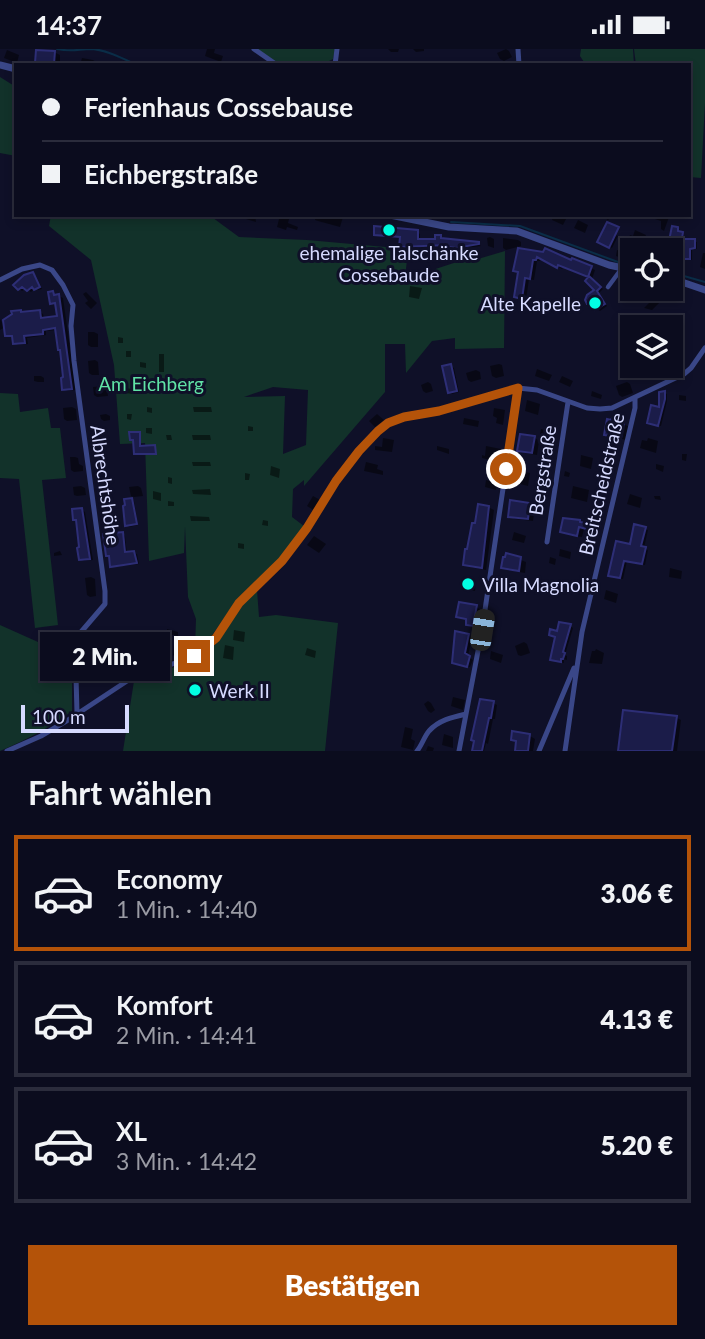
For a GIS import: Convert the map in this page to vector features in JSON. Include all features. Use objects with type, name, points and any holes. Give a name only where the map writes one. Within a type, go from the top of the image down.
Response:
[{"type":"street","points":[[254,49],[274,63]]},
{"type":"street","points":[[400,217],[449,227],[517,231],[620,267]]},
{"type":"street","name":"Albrechtshöhe","points":[[0,280],[22,269],[40,265],[52,270],[73,305],[71,326],[74,361],[105,591],[105,604],[75,639],[77,713]]},
{"type":"street","points":[[608,288],[620,271]]},
{"type":"street","points":[[683,282],[705,290]]},
{"type":"street","points":[[7,751],[41,736],[134,678],[190,658],[216,638],[239,603],[282,561],[356,454],[388,423],[518,388],[537,390],[587,408],[612,408],[684,374],[705,348]]},
{"type":"street","points":[[459,751],[482,630],[518,388]]},
{"type":"street","name":"Breitscheidstraße","points":[[565,751],[582,632],[635,408],[635,398]]},
{"type":"street","name":"Bergstraße","points":[[547,542],[568,402]]},
{"type":"street","name":"Breitscheidstraße","points":[[539,751],[578,659]]},
{"type":"street","points":[[417,751],[428,732],[437,725],[449,718],[466,714]]},
{"type":"green space","points":[[254,49],[335,49],[333,59],[325,63],[274,63]]},
{"type":"green space","points":[[581,49],[633,49],[634,63],[585,63],[580,56]]},
{"type":"green space","points":[[634,49],[705,49],[701,178],[691,177],[691,63],[636,63]]},
{"type":"green space","points":[[0,77],[14,86],[14,156],[0,153]]},
{"type":"green space","name":"Am Eichberg","points":[[51,217],[212,217],[239,237],[408,249],[405,279],[466,259],[478,259],[505,251],[504,348],[455,349],[455,338],[432,341],[406,373],[405,344],[385,344],[385,392],[304,486],[304,480],[293,489],[292,517],[304,526],[281,557],[239,597],[208,641],[195,649],[196,619],[188,597],[185,526],[184,553],[149,561],[145,443],[120,444],[114,365],[91,260],[49,226]],"holes":[[[273,387],[308,390],[306,445],[283,454],[285,396],[244,397]]]},
{"type":"green space","points":[[0,393],[18,394],[20,412],[48,408],[51,428],[60,428],[66,478],[42,480],[58,625],[35,628],[19,479],[0,478]]},
{"type":"green space","points":[[257,590],[259,617],[276,615],[338,623],[325,751],[123,751],[134,681],[186,663],[207,652],[219,641],[241,606]]},
{"type":"green space","points":[[0,625],[38,642],[72,645],[72,711],[37,733],[0,751]]},
{"type":"building","points":[[36,50],[55,51],[54,63],[35,63]]},
{"type":"building","points":[[607,222],[619,227],[609,248],[597,242]]},
{"type":"building","points":[[374,226],[418,230],[418,239],[435,239],[435,235],[441,235],[441,238],[479,244],[456,248],[448,245],[399,247],[400,237],[374,235]]},
{"type":"building","points":[[672,226],[683,232],[682,238],[670,238]]},
{"type":"building","points":[[683,239],[695,239],[695,248],[690,249],[690,259],[683,259]]},
{"type":"building","points":[[518,248],[543,252],[545,248],[592,266],[588,277],[558,265],[557,268],[537,257],[533,260],[530,279],[525,278],[522,299],[514,297],[518,272],[513,271]]},
{"type":"building","points":[[33,272],[40,287],[34,290],[32,287],[27,291],[22,287],[18,290],[13,285],[24,275]]},
{"type":"building","points":[[589,276],[601,287],[597,291],[605,304],[595,310],[585,300],[594,290],[585,281]]},
{"type":"building","points":[[53,291],[54,295],[59,294],[72,389],[62,390],[60,350],[55,328],[43,330],[43,334],[24,336],[25,343],[13,344],[12,336],[5,336],[3,320],[12,314],[11,311],[40,310],[41,318],[57,316],[55,303],[50,304],[48,292]]},
{"type":"building","points":[[451,364],[457,391],[448,393],[442,366]]},
{"type":"building","points":[[665,391],[658,426],[647,423],[651,405],[659,407],[659,392]]},
{"type":"building","points":[[612,418],[624,423],[621,438],[604,435],[607,419]]},
{"type":"building","points":[[129,432],[140,432],[140,446],[155,445],[156,454],[134,454],[133,440],[130,440]]},
{"type":"building","points":[[520,434],[535,436],[532,453],[517,451]]},
{"type":"building","points":[[132,498],[137,524],[125,526],[124,499]]},
{"type":"building","points":[[510,500],[530,503],[528,519],[508,517]]},
{"type":"building","points":[[478,504],[489,506],[482,568],[463,565]]},
{"type":"building","points":[[82,508],[90,559],[79,560],[76,520],[73,520],[72,509]]},
{"type":"building","points":[[563,518],[591,524],[590,530],[579,527],[577,536],[560,532]]},
{"type":"building","points":[[634,524],[646,527],[641,546],[646,547],[642,564],[624,561],[620,578],[608,576],[616,541],[630,544]]},
{"type":"building","points":[[123,532],[125,552],[134,551],[137,563],[110,567],[103,534]]},
{"type":"building","points":[[506,553],[521,557],[519,571],[501,568]]},
{"type":"building","points":[[459,602],[477,605],[473,626],[466,625],[466,619],[456,617]]},
{"type":"building","points":[[559,622],[571,624],[561,662],[550,660],[555,637],[549,635],[550,629],[557,631]]},
{"type":"building","points":[[455,631],[469,634],[465,653],[470,656],[467,667],[452,663]]},
{"type":"building","points":[[480,699],[494,701],[482,751],[472,751],[474,741],[471,740]]},
{"type":"building","points":[[623,710],[677,716],[672,751],[618,751]]},
{"type":"building","points":[[512,731],[530,734],[528,751],[515,751],[516,741],[511,740]]},
{"type":"waterway","points":[[57,49],[98,50],[133,63]]},
{"type":"waterway","points":[[451,222],[520,226],[620,262]]},
{"type":"waterway","points":[[683,276],[705,282]]},
{"type":"place","name":"ehemalige Talschänke Cossebaude","points":[[389,230]]},
{"type":"place","name":"Alte Kapelle","points":[[595,303]]},
{"type":"place","name":"Villa Magnolia","points":[[468,584]]},
{"type":"place","name":"Werk II","points":[[195,690]]},
{"type":"route","points":[[194,656],[216,638],[239,603],[282,561],[346,467],[388,423],[518,388],[506,469]]}]
